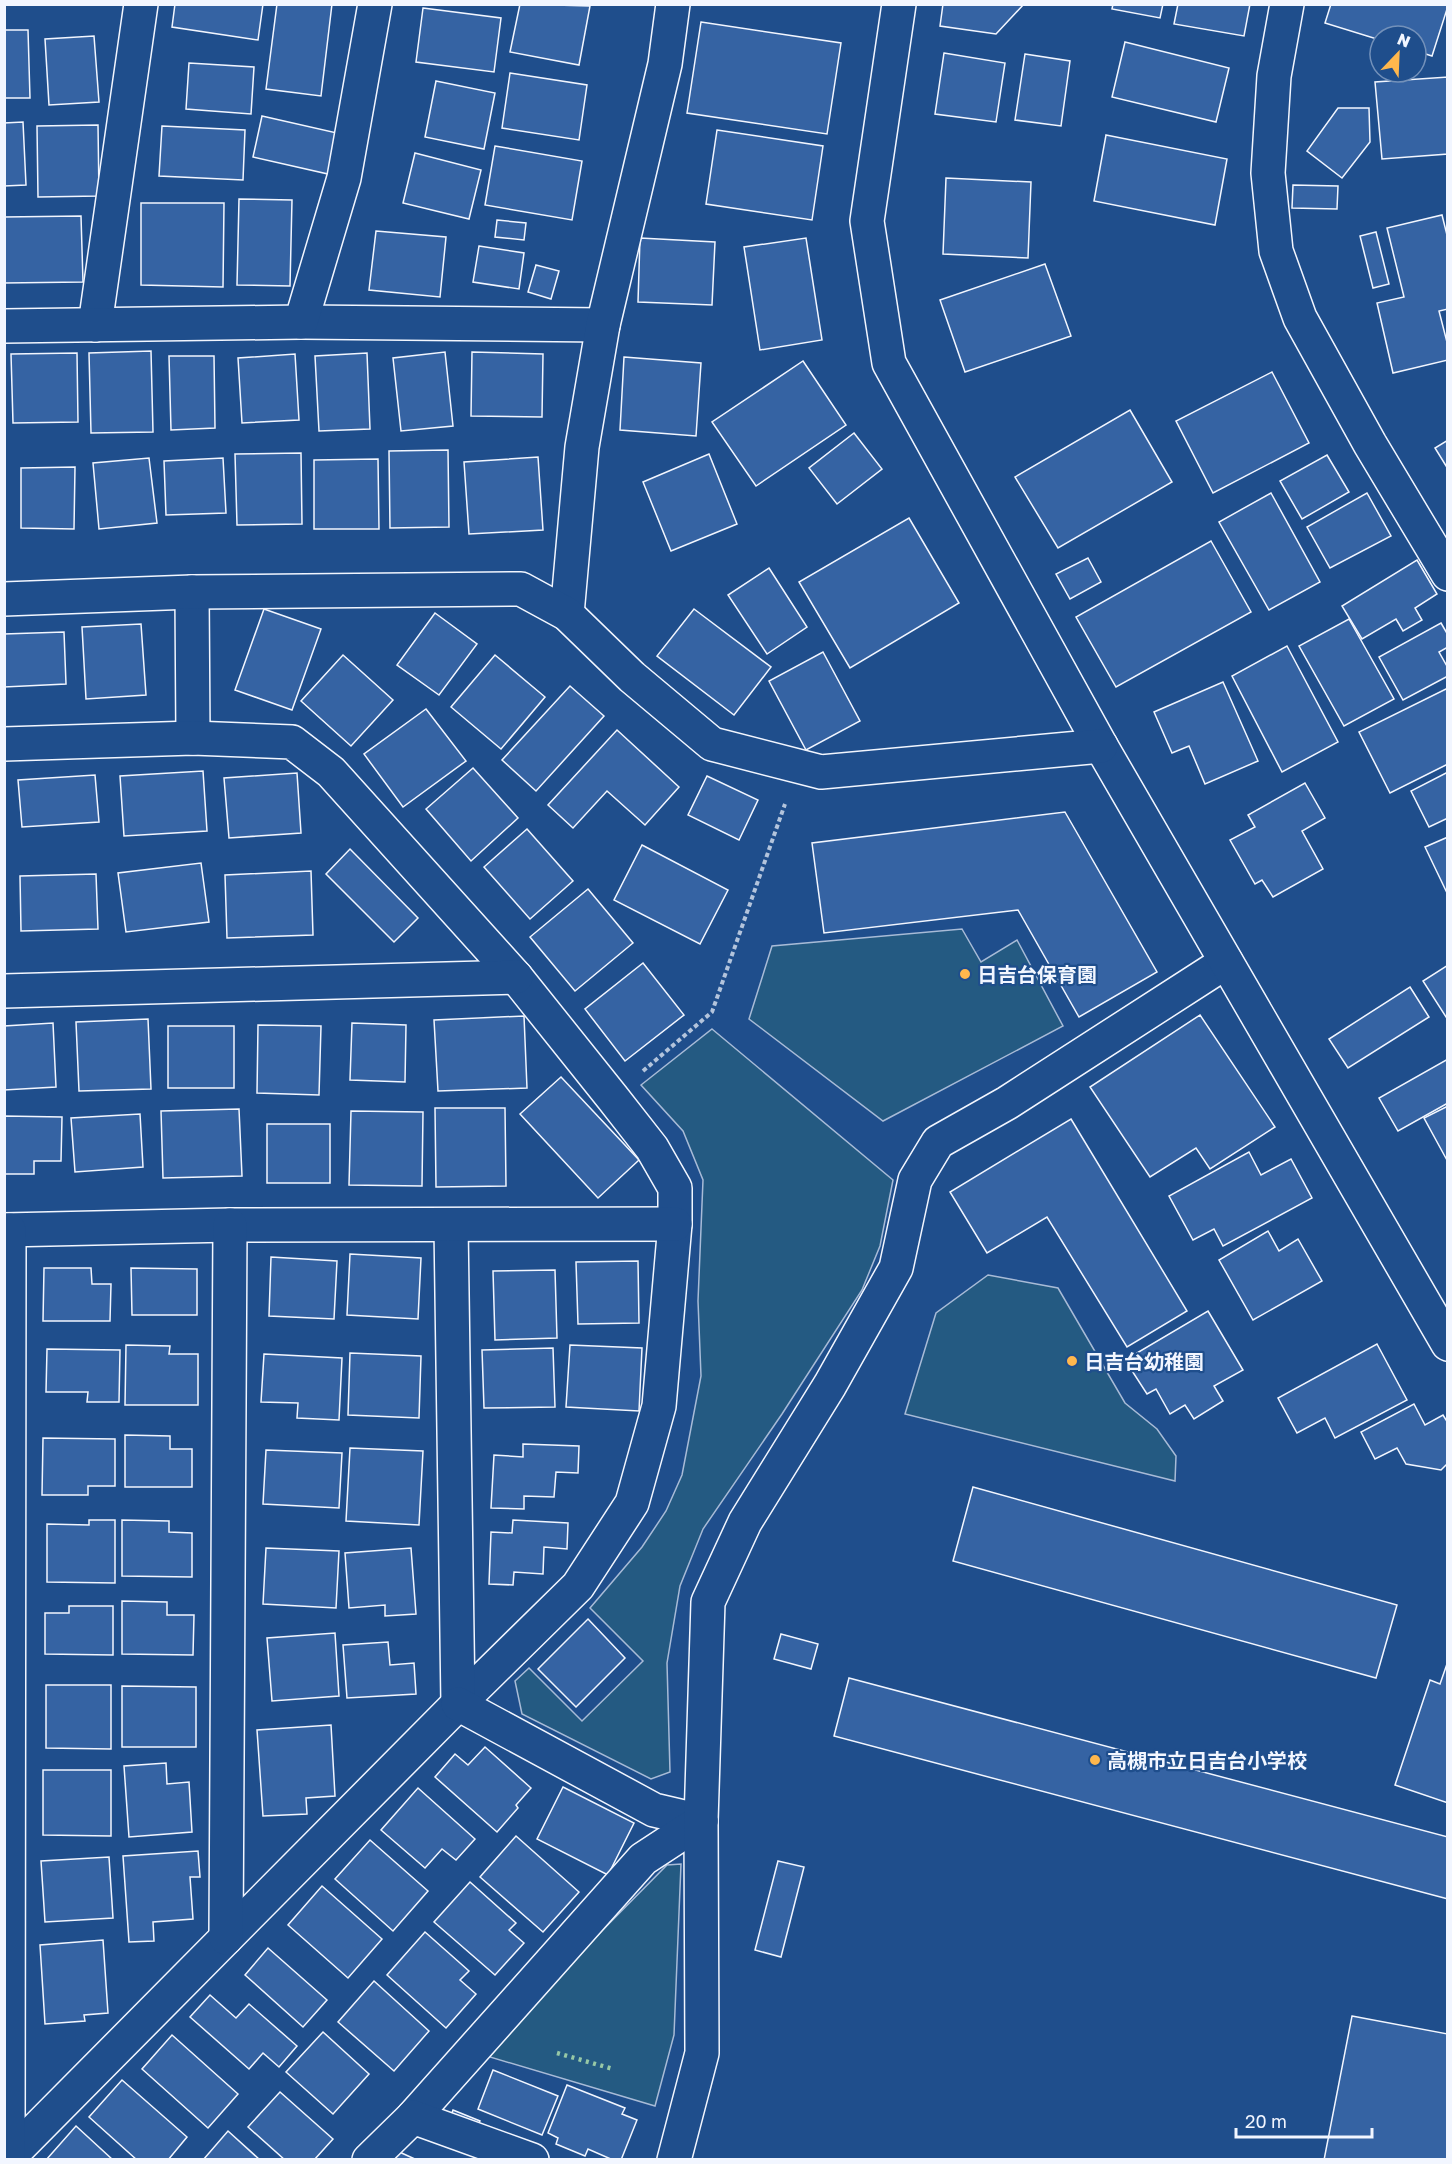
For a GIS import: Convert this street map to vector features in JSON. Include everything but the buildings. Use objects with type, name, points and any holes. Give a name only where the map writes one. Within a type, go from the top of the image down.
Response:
[{"type":"street","points":[[95,325],[141,4]]},
{"type":"street","points":[[301,322],[344,178],[375,4]]},
{"type":"street","points":[[567,614],[582,447],[603,325],[665,64],[673,4]]},
{"type":"street","points":[[899,4],[867,221],[889,363],[1101,746],[1448,1344]]},
{"type":"street","points":[[1287,4],[1274,76],[1268,173],[1276,251],[1300,318],[1448,574]]},
{"type":"street","points":[[4,326],[301,322],[603,325]]},
{"type":"street","points":[[4,599],[192,592],[521,590],[567,614],[632,678],[712,744],[821,772],[1101,746]]},
{"type":"street","points":[[192,592],[193,738]]},
{"type":"street","points":[[4,744],[193,738],[292,742],[331,772],[516,977],[652,1148],[675,1188],[675,1224],[659,1406],[632,1503],[578,1586],[7,2159]]},
{"type":"street","points":[[674,2160],[702,2053],[701,1821],[708,1602],[745,1522],[830,1385],[896,1268],[915,1180],[938,1142],[1007,1102],[1226,962]]},
{"type":"street","points":[[4,991],[516,977]]},
{"type":"street","points":[[7,2159],[7,1230],[230,1225],[675,1224]]},
{"type":"street","points":[[226,1938],[230,1225]]},
{"type":"street","points":[[452,1225],[458,1704]]},
{"type":"street","points":[[458,1704],[654,1810],[701,1821]]},
{"type":"street","points":[[369,2160],[413,2117],[643,1859],[701,1821]]},
{"type":"street","points":[[413,2117],[532,2160]]},
{"type":"path","points":[[612,1097],[712,1012],[798,767]]},
{"type":"shaded area","points":[[962,929],[981,962],[1017,940],[1063,1026],[883,1121],[749,1019],[772,946]]},
{"type":"shaded area","points":[[712,1029],[893,1180],[880,1246],[862,1290],[782,1414],[703,1529],[680,1586],[667,1663],[670,1772],[651,1779],[522,1714],[515,1681],[529,1668],[582,1721],[643,1661],[590,1608],[642,1547],[666,1511],[682,1475],[701,1376],[698,1301],[703,1180],[683,1131],[641,1085]]},
{"type":"shaded area","points":[[988,1275],[1058,1288],[1125,1403],[1157,1429],[1176,1456],[1175,1481],[905,1414],[936,1313]]},
{"type":"shaded area","points":[[681,1864],[674,2035],[655,2106],[480,2054],[667,1865]]},
{"type":"hedge","points":[[557,2053],[613,2069]]},
{"type":"place","name":"日吉台保育園","points":[[965,974]]},
{"type":"place","name":"日吉台幼稚園","points":[[1072,1361]]},
{"type":"place","name":"高槻市立日吉台小学校","points":[[1095,1760]]}]
